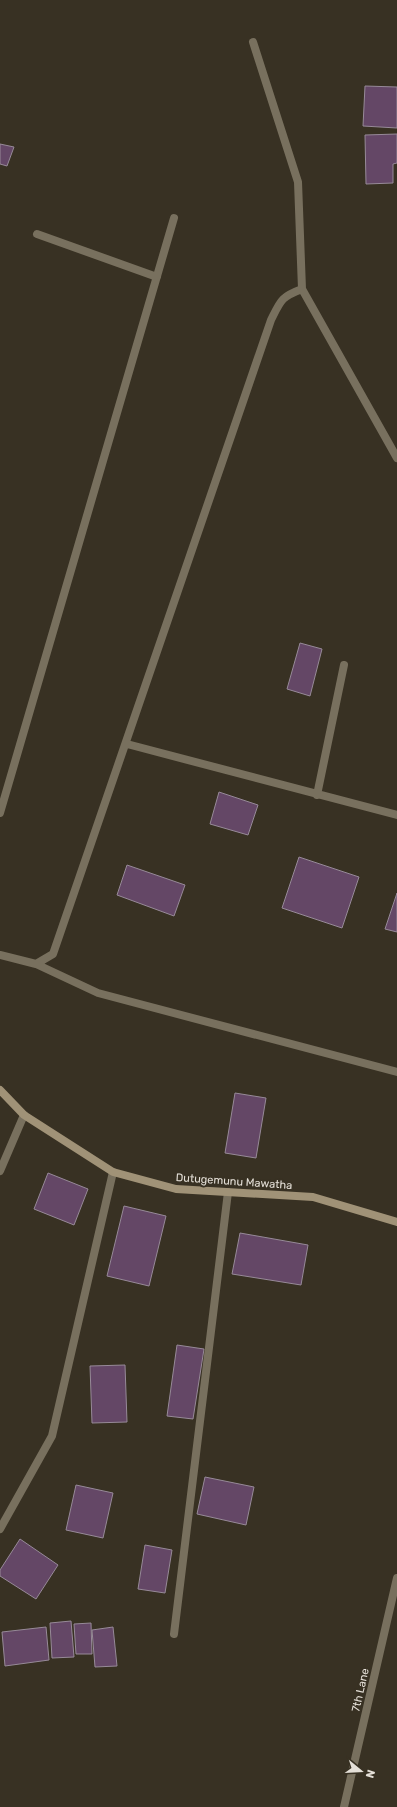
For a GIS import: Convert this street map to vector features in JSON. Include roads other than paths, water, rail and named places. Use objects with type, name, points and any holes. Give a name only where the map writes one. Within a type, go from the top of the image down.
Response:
[{"type":"street","points":[[253,42],[298,182],[302,289],[397,458]]},
{"type":"street","points":[[0,812],[174,218]]},
{"type":"street","points":[[37,234],[157,276]]},
{"type":"street","points":[[36,964],[53,954],[127,744],[272,320],[278,305],[285,295],[302,289]]},
{"type":"street","points":[[317,795],[344,665]]},
{"type":"street","points":[[127,744],[397,815]]},
{"type":"street","points":[[0,955],[36,964],[98,993],[397,1072]]},
{"type":"street","name":"Dutugemunu Mawatha","points":[[0,1090],[24,1115],[112,1172],[176,1189],[313,1197],[397,1222]]},
{"type":"street","points":[[0,1171],[24,1115]]},
{"type":"street","points":[[0,1529],[52,1436],[112,1172]]},
{"type":"street","points":[[174,1634],[228,1192]]},
{"type":"street","name":"7th Lane","points":[[344,1807],[397,1578]]}]
